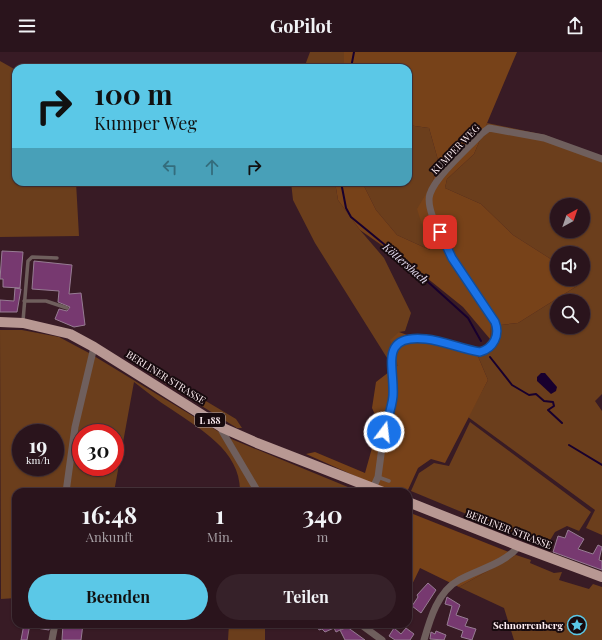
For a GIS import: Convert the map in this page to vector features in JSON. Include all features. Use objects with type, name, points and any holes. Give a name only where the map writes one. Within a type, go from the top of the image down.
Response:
[{"type":"main road","name":"BERLINER STRASSE","points":[[0,322],[23,323],[70,334],[94,347],[223,428],[257,443],[373,488]]},
{"type":"main road","name":"BERLINER STRASSE","points":[[412,504],[518,546],[602,577]]},
{"type":"street","name":"KUMPER WEG","points":[[373,488],[378,477],[384,432],[393,396],[391,358],[398,344],[410,339],[428,339],[480,352],[491,346],[497,337],[498,331],[495,322],[452,258],[429,207],[429,195],[437,181],[474,141],[489,128],[544,138],[602,159]]},
{"type":"street","points":[[67,488],[75,427],[94,347]]},
{"type":"street","points":[[223,428],[222,431],[256,488]]},
{"type":"street","points":[[424,640],[431,617],[445,591],[459,580],[482,571],[514,551],[518,546]]},
{"type":"street","points":[[52,640],[54,628]]},
{"type":"street","points":[[366,628],[382,640]]},
{"type":"lane","points":[[23,323],[28,261],[32,257],[57,258]]},
{"type":"lane","points":[[24,301],[46,301],[67,308]]},
{"type":"lane","points":[[378,477],[389,481]]},
{"type":"shaded area","points":[[310,52],[344,52],[344,64],[306,64]]},
{"type":"shaded area","points":[[344,52],[517,52],[474,154],[447,179],[445,188],[481,204],[513,235],[550,259],[550,286],[577,286],[564,294],[550,294],[550,303],[518,323],[491,326],[490,339],[463,307],[417,270],[360,230],[338,200],[336,186],[364,186],[376,210],[397,235],[430,250],[417,209],[432,184],[438,160],[429,128],[412,126],[412,64],[344,64]]},
{"type":"shaded area","points":[[0,61],[12,68],[12,186],[76,186],[79,236],[0,237]]},
{"type":"shaded area","points":[[487,123],[545,135],[602,157],[602,394],[595,401],[602,411],[602,535],[586,528],[595,510],[468,417],[488,380],[477,354],[490,339],[491,326],[518,323],[550,303],[550,334],[590,334],[590,294],[564,294],[577,286],[590,286],[590,246],[550,246],[550,259],[513,235],[481,204],[445,188],[447,179],[474,154]]},
{"type":"shaded area","points":[[412,126],[429,128],[438,160],[423,230],[430,250],[397,235],[376,210],[364,186],[412,186]]},
{"type":"shaded area","points":[[291,186],[336,186],[338,200],[360,230],[384,258],[411,313],[405,331],[399,332],[398,365],[394,369],[315,243],[293,200]]},
{"type":"shaded area","points":[[0,330],[22,330],[59,337],[89,353],[229,438],[350,488],[240,488],[239,477],[234,465],[217,443],[206,433],[161,403],[134,382],[124,437],[124,424],[72,424],[72,476],[117,476],[115,488],[12,488],[12,598],[1,599]]},
{"type":"shaded area","points":[[399,332],[424,341],[477,354],[488,380],[445,463],[431,459],[418,468],[409,488],[382,488],[306,454],[315,452],[365,473],[379,423],[372,408],[376,382],[398,365],[390,340]]},
{"type":"shaded area","points":[[147,372],[179,385],[236,419],[242,428],[237,428]]},
{"type":"shaded area","points":[[541,373],[545,373],[557,387],[556,391],[551,394],[537,381],[537,377]]},
{"type":"shaded area","points":[[470,422],[591,512],[579,531],[567,526],[555,532],[546,547],[412,491],[419,473],[434,463],[449,466]]},
{"type":"shaded area","points":[[412,514],[516,555],[459,587],[420,568],[412,585]]},
{"type":"shaded area","points":[[516,555],[531,560],[530,563],[554,573],[562,572],[559,580],[589,589],[593,584],[602,587],[602,640],[514,640],[504,608],[459,587]]},
{"type":"shaded area","points":[[229,628],[266,628],[265,640],[228,640]]},
{"type":"building","points":[[2,251],[23,252],[20,288],[3,287],[3,279],[0,279]]},
{"type":"building","points":[[34,261],[72,265],[69,294],[81,293],[85,325],[74,327],[55,319],[59,309],[67,311],[70,307],[58,302],[59,291],[32,289]]},
{"type":"building","points":[[15,288],[21,289],[17,312],[0,312],[0,300],[14,301]]},
{"type":"building","points":[[568,530],[584,539],[578,549],[593,554],[598,545],[602,547],[599,560],[602,561],[602,570],[553,552],[558,536],[565,538]]},
{"type":"building","points":[[428,583],[436,590],[421,613],[412,606],[418,597],[417,595]]},
{"type":"building","points":[[447,597],[460,605],[456,615],[468,619],[465,626],[476,629],[472,640],[461,637],[463,631],[447,625],[452,606],[445,604]]},
{"type":"building","points":[[23,628],[29,628],[27,640],[21,640]]},
{"type":"building","points":[[36,628],[49,628],[49,630]]},
{"type":"building","points":[[63,628],[82,628],[81,640],[62,640]]},
{"type":"building","points":[[318,628],[334,628],[325,632],[322,629],[319,630]]},
{"type":"building","points":[[334,628],[340,628],[341,630],[348,628],[365,640],[345,640],[340,630],[336,632]]},
{"type":"building","points":[[394,628],[401,634],[406,628],[414,634],[410,640],[395,640],[389,636]]},
{"type":"building","points":[[436,631],[446,635],[444,640],[430,639],[431,632],[435,634]]},
{"type":"waterway","name":"Köttersbach","points":[[352,64],[354,52]]},
{"type":"waterway","name":"Köttersbach","points":[[342,186],[346,208],[351,217],[407,263],[468,318],[481,341]]},
{"type":"waterway","name":"Köttersbach","points":[[490,357],[512,385],[529,395],[536,394],[544,401],[553,402],[554,406],[548,410],[562,423]]},
{"type":"waterway","name":"Köttersbach","points":[[569,445],[602,465]]},
{"type":"place","name":"Schnorrenberg","points":[[577,625]]},
{"type":"route","points":[[384,432],[393,396],[391,358],[398,344],[403,341],[419,338],[442,342],[480,352],[491,346],[497,337],[498,331],[495,322],[452,258],[440,232]]}]
